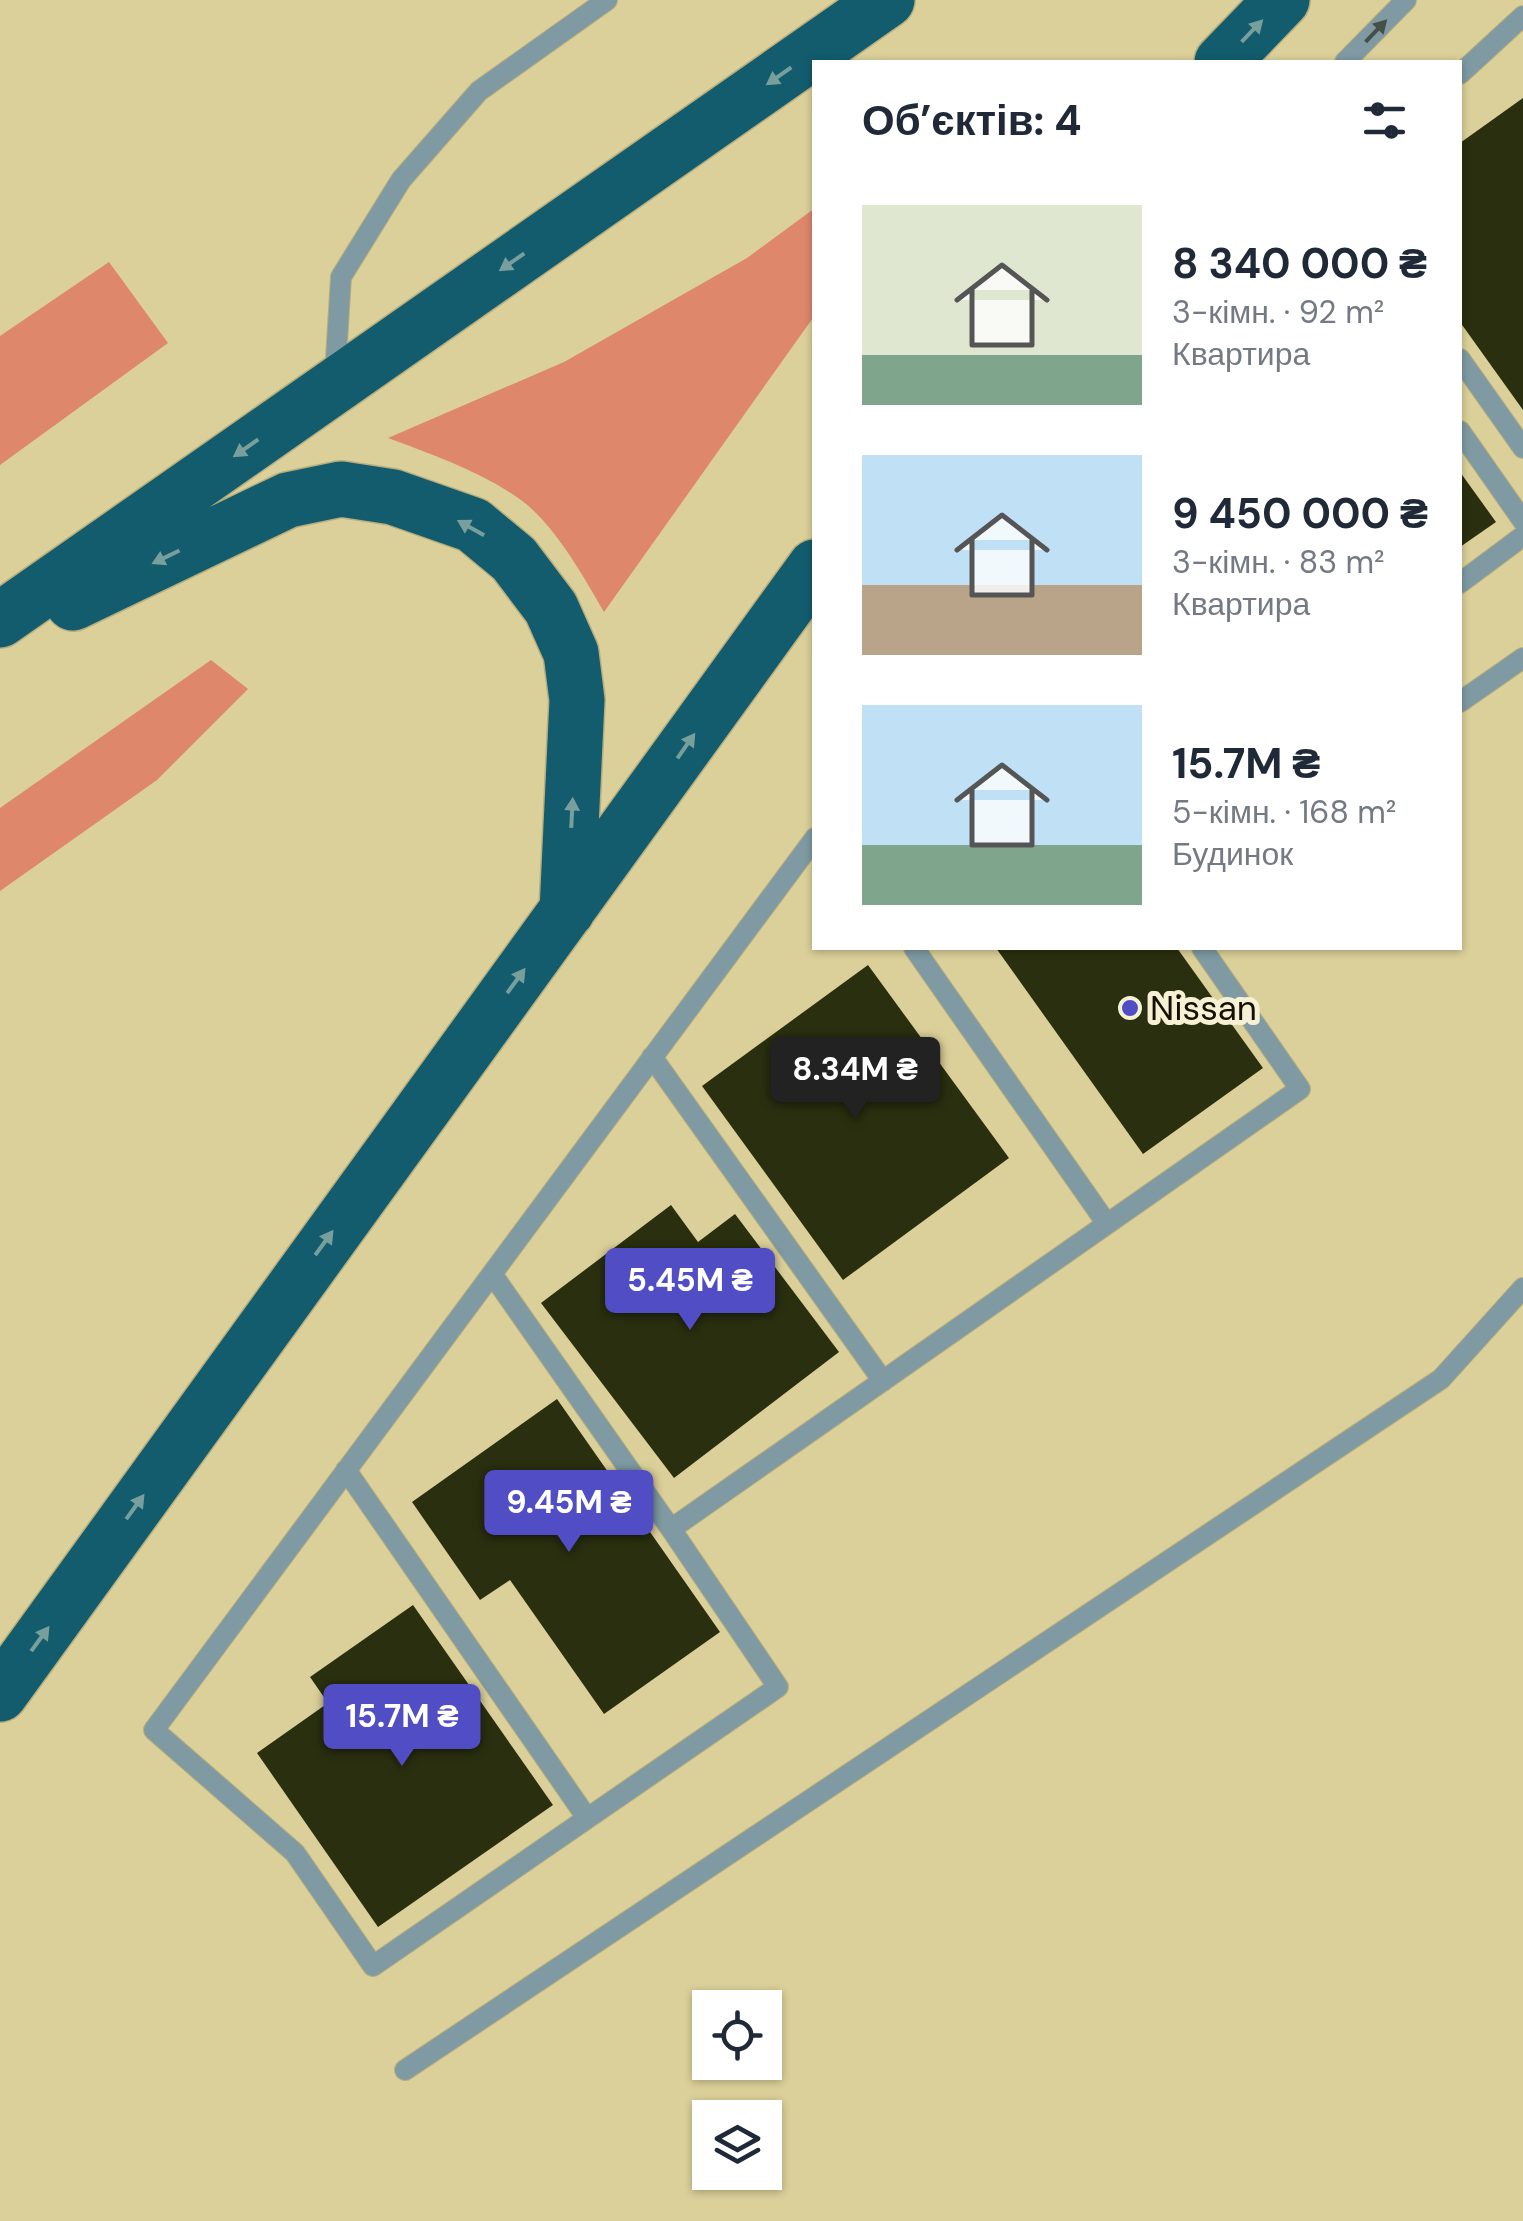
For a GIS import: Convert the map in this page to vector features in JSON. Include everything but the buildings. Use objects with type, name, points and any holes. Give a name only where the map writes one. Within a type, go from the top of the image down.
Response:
[{"type":"highway","points":[[0,620],[887,0]]},
{"type":"highway","points":[[1224,60],[1282,0]]},
{"type":"highway","points":[[0,639],[288,500],[341,489],[393,497],[472,525],[514,559],[551,608],[571,653],[577,700],[568,910]]},
{"type":"highway","points":[[1,1693],[811,574]]},
{"type":"lane","points":[[334,387],[341,277],[401,180],[479,91],[606,0]]},
{"type":"lane","points":[[1347,60],[1406,0]]},
{"type":"lane","points":[[1462,72],[1523,16]]},
{"type":"lane","points":[[1462,362],[1523,448]]},
{"type":"lane","points":[[1462,434],[1523,521]]},
{"type":"lane","points":[[1462,581],[1523,536]]},
{"type":"lane","points":[[1462,701],[1523,658]]},
{"type":"lane","points":[[492,1274],[778,1687],[374,1966],[295,1853],[154,1730],[812,842]]},
{"type":"lane","points":[[915,950],[1107,1224]]},
{"type":"lane","points":[[671,1529],[1300,1089],[1203,950]]},
{"type":"lane","points":[[652,1058],[883,1381]]},
{"type":"lane","points":[[405,2070],[1440,1379],[1523,1288]]},
{"type":"lane","points":[[346,1470],[587,1818]]},
{"type":"shaded area","points":[[812,210],[812,319],[604,612],[556,537],[521,500],[473,472],[388,438],[564,362],[747,258]]},
{"type":"shaded area","points":[[109,262],[168,343],[0,465],[0,336]]},
{"type":"shaded area","points":[[211,660],[248,689],[157,780],[0,891],[0,808]]},
{"type":"place","name":"Nissan","points":[[1130,1008]]}]
